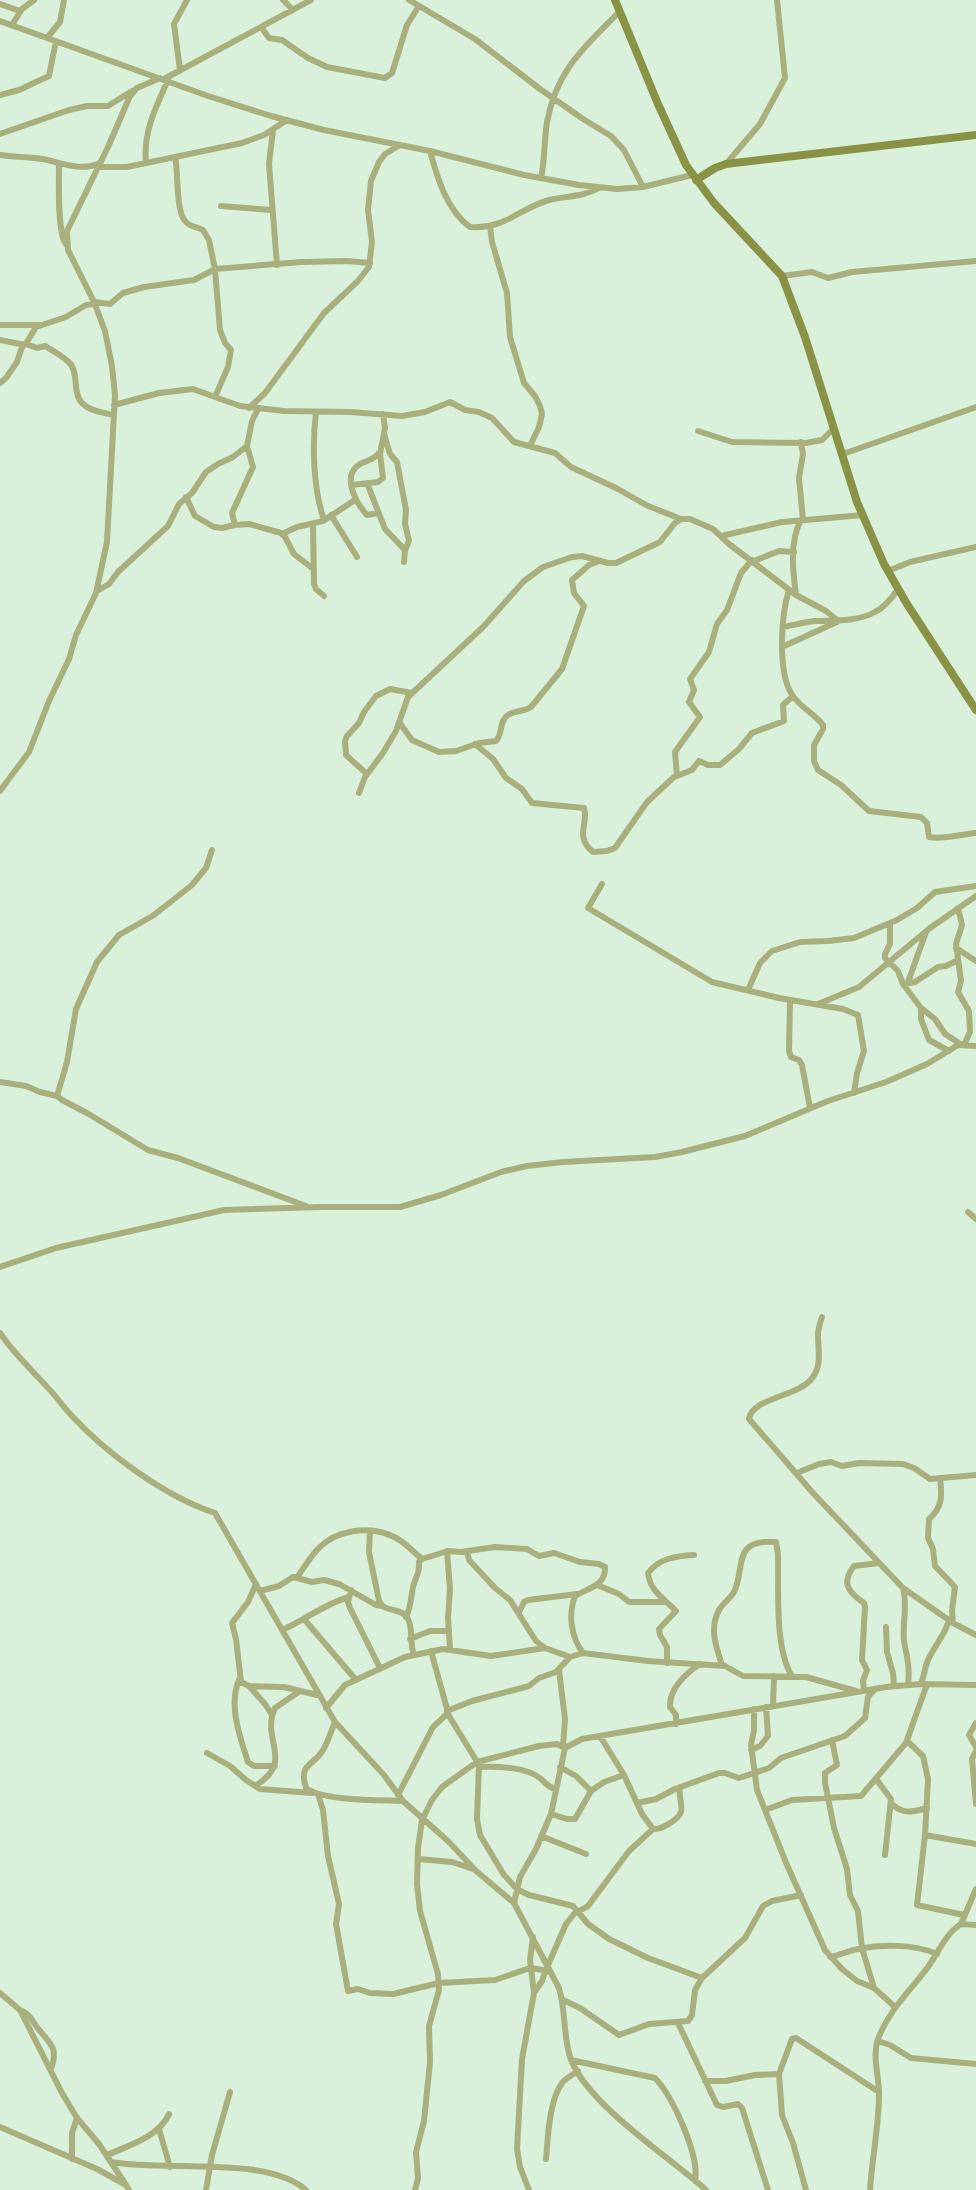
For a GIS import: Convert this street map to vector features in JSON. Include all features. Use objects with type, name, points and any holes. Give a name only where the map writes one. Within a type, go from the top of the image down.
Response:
[{"type":"street","points":[[12,25],[20,12],[34,0]]},
{"type":"street","points":[[47,38],[60,22],[64,0]]},
{"type":"street","points":[[180,70],[174,24],[187,0]]},
{"type":"street","points":[[283,0],[293,10]]},
{"type":"street","points":[[0,134],[52,118],[69,110],[87,106],[108,106],[135,89],[164,79],[311,0]]},
{"type":"street","points":[[409,0],[494,51],[553,98],[617,141],[644,187]]},
{"type":"street","points":[[615,0],[658,104],[694,177],[782,276],[805,337],[863,515],[888,571],[976,710]]},
{"type":"street","points":[[726,164],[760,124],[785,78],[777,0]]},
{"type":"street","points":[[0,4],[20,12]]},
{"type":"street","points":[[261,27],[269,38],[287,43],[322,65],[386,78],[392,73],[407,25],[419,6]]},
{"type":"street","points":[[541,178],[547,124],[553,98],[569,66],[620,11]]},
{"type":"street","points":[[0,21],[235,105],[287,120],[430,151],[494,168],[599,188],[644,187],[694,177],[726,164],[976,135]]},
{"type":"street","points":[[0,95],[19,90],[49,76],[56,41]]},
{"type":"street","points":[[146,162],[148,127],[164,79]]},
{"type":"street","points":[[66,244],[69,226],[135,89]]},
{"type":"street","points":[[0,155],[42,159],[85,168],[100,165],[127,167],[242,143],[273,130],[287,120]]},
{"type":"street","points":[[273,130],[268,164],[277,265]]},
{"type":"street","points":[[249,408],[265,393],[324,313],[365,274],[370,263],[372,242],[368,210],[371,181],[385,154],[400,145]]},
{"type":"street","points":[[430,151],[440,185],[461,218],[470,227],[501,224],[548,201],[587,193],[599,188]]},
{"type":"street","points":[[175,157],[183,218],[190,225],[206,233],[215,270],[220,330],[231,351],[228,367],[215,397]]},
{"type":"street","points":[[0,791],[29,752],[97,591],[109,522],[114,405],[112,366],[105,330],[62,239],[59,163]]},
{"type":"street","points":[[221,206],[271,210]]},
{"type":"street","points":[[490,226],[492,242],[507,293],[510,338],[524,383],[535,396],[542,414],[539,428],[530,446]]},
{"type":"street","points":[[782,276],[812,272],[828,278],[852,272],[976,261]]},
{"type":"street","points":[[0,382],[6,378],[9,370],[15,364],[34,328],[66,317],[86,305],[110,304],[123,293],[144,287],[194,280],[215,270],[301,262],[370,263]]},
{"type":"street","points":[[0,325],[40,325]]},
{"type":"street","points":[[0,340],[37,348],[45,346],[65,359],[73,368],[78,397],[82,404],[113,415]]},
{"type":"street","points":[[114,405],[159,393],[186,390],[197,390],[249,408],[316,412],[350,411],[402,416],[429,411],[450,402],[465,410],[479,412],[492,418],[514,442],[555,453],[571,467],[648,506],[681,519],[700,522],[713,529],[789,590],[839,620]]},
{"type":"street","points":[[843,454],[976,407]]},
{"type":"street","points":[[235,525],[232,513],[253,467],[247,446],[252,422],[258,409]]},
{"type":"street","points":[[316,412],[315,466],[324,520]]},
{"type":"street","points":[[352,485],[382,481],[383,414]]},
{"type":"street","points":[[698,431],[732,442],[801,442],[822,440],[834,428]]},
{"type":"street","points":[[384,434],[390,454],[397,462],[406,510],[405,524],[409,545],[405,550],[404,562]]},
{"type":"street","points":[[796,595],[794,552],[796,531],[802,520],[799,478],[803,454],[801,442]]},
{"type":"street","points":[[97,591],[109,584],[118,572],[168,526],[175,509],[192,493],[206,472],[247,446]]},
{"type":"street","points":[[378,513],[367,515],[355,501],[352,477],[356,468],[372,460],[381,452]]},
{"type":"street","points":[[367,483],[386,532],[405,550]]},
{"type":"street","points":[[186,497],[195,516],[209,526],[219,528],[235,525],[262,527],[282,534],[294,554],[312,568]]},
{"type":"street","points":[[282,534],[294,528],[324,520],[355,501]]},
{"type":"street","points":[[331,515],[357,557]]},
{"type":"street","points":[[721,536],[766,525],[863,515]]},
{"type":"street","points":[[359,793],[368,774],[396,731],[403,707],[412,693],[483,627],[517,588],[535,573],[554,562],[572,557],[582,556],[608,563],[616,562],[660,542],[672,525],[681,519]]},
{"type":"street","points":[[314,524],[312,568],[316,589],[324,596]]},
{"type":"street","points":[[888,571],[910,562],[976,547]]},
{"type":"street","points":[[677,776],[675,752],[700,717],[689,702],[694,690],[690,680],[709,652],[717,624],[727,610],[741,573],[753,561],[776,551],[794,552]]},
{"type":"street","points":[[399,721],[412,740],[434,750],[456,751],[475,744],[496,741],[501,734],[505,717],[508,714],[526,711],[531,707],[562,669],[584,606],[574,593],[572,580],[590,565],[599,561]]},
{"type":"street","points":[[783,627],[873,614],[887,603],[898,589]]},
{"type":"street","points":[[789,590],[783,627],[784,669],[793,696],[823,725],[814,745],[814,760],[817,768],[841,785],[866,809],[873,812],[921,817],[927,823],[929,837],[943,838],[960,833],[976,832]]},
{"type":"street","points":[[782,647],[839,620]]},
{"type":"street","points":[[368,774],[346,755],[347,736],[381,692],[390,689],[412,693]]},
{"type":"street","points":[[475,744],[493,759],[506,778],[522,789],[532,803],[584,808],[582,828],[584,840],[591,850],[597,853],[615,848],[627,834],[643,807],[677,776],[692,770],[699,761],[714,766],[724,763],[752,733],[784,721],[783,705],[793,696]]},
{"type":"street","points":[[57,1096],[68,1062],[76,1009],[97,962],[119,935],[153,915],[192,885],[206,868],[212,850]]},
{"type":"street","points":[[602,884],[588,906],[592,910],[708,980],[790,1000],[843,1009],[858,1015],[861,1018],[864,1056],[857,1073],[855,1093]]},
{"type":"street","points":[[748,990],[760,963],[772,951],[800,942],[828,942],[854,938],[915,910],[934,892],[976,886]]},
{"type":"street","points":[[819,1004],[859,987],[926,931],[976,896]]},
{"type":"street","points":[[0,1267],[56,1248],[203,1214],[243,1209],[400,1207],[441,1195],[501,1172],[526,1166],[655,1157],[748,1135],[810,1108],[913,1071],[963,1045],[970,1032],[969,1011],[958,996],[961,981],[956,948],[962,925],[958,908]]},
{"type":"street","points":[[890,923],[890,944],[884,956],[898,971],[921,1008],[934,1019],[945,1034],[963,1045],[976,1046]]},
{"type":"street","points":[[906,983],[926,931]]},
{"type":"street","points":[[956,948],[976,961]]},
{"type":"street","points":[[906,983],[915,982],[938,967],[958,960]]},
{"type":"street","points":[[790,1000],[789,1051],[791,1057],[801,1062],[810,1108]]},
{"type":"street","points":[[921,1008],[921,1019],[929,1040],[949,1051]]},
{"type":"street","points":[[0,1082],[26,1086],[57,1096],[154,1153],[178,1158],[309,1207]]},
{"type":"street","points":[[968,1212],[976,1219]]},
{"type":"street","points":[[822,1317],[818,1338],[820,1354],[813,1377],[792,1392],[756,1406],[748,1417],[755,1428],[903,1588],[951,1622],[976,1635]]},
{"type":"street","points":[[0,1333],[23,1363],[86,1430],[145,1477],[182,1500],[215,1513],[335,1722],[384,1775],[403,1801],[449,1842],[475,1870],[514,1903],[563,2001],[572,2061],[578,2071],[611,2111],[706,2190]]},
{"type":"street","points":[[796,1473],[831,1462],[842,1466],[859,1463],[900,1464],[914,1468],[930,1479],[976,1475]]},
{"type":"street","points":[[765,1810],[792,1800],[859,1797],[907,1741],[929,1659],[951,1622],[955,1587],[935,1566],[933,1549],[928,1538],[929,1520],[936,1514],[941,1503],[940,1478]]},
{"type":"street","points":[[370,1531],[369,1551],[377,1593],[382,1606]]},
{"type":"street","points":[[297,1577],[319,1547],[326,1541],[345,1533],[370,1531],[387,1533],[422,1559]]},
{"type":"street","points":[[722,1665],[713,1632],[719,1610],[735,1590],[740,1562],[748,1549],[756,1544],[776,1542],[781,1632],[786,1663],[792,1676]]},
{"type":"street","points":[[406,1617],[411,1606],[414,1584],[419,1574],[419,1562],[422,1559],[447,1551],[467,1551],[490,1547],[527,1549],[536,1555],[554,1553],[605,1567],[605,1572],[597,1585],[575,1596],[572,1605],[571,1627],[577,1645],[583,1653]]},
{"type":"street","points":[[447,1551],[450,1589],[450,1649]]},
{"type":"street","points":[[467,1551],[469,1560],[519,1612],[536,1641],[545,1648],[570,1657]]},
{"type":"street","points":[[667,1663],[667,1647],[659,1629],[676,1611],[656,1592],[649,1581],[650,1570],[662,1561],[694,1555]]},
{"type":"street","points":[[860,1691],[867,1670],[862,1660],[865,1607],[864,1603],[855,1597],[846,1582],[847,1575],[854,1566],[879,1563]]},
{"type":"street","points":[[260,1591],[279,1586],[290,1578],[297,1577],[312,1582],[329,1580],[376,1605],[401,1613],[406,1617],[411,1629],[410,1640],[414,1655]]},
{"type":"street","points":[[256,1584],[248,1602],[232,1623],[240,1680],[235,1690],[234,1702],[248,1762],[252,1766],[275,1766]]},
{"type":"street","points":[[597,1585],[619,1594],[629,1602],[665,1602]]},
{"type":"street","points":[[903,1588],[906,1601],[904,1630],[909,1668],[908,1685]]},
{"type":"street","points":[[351,1590],[350,1608],[381,1668]]},
{"type":"street","points":[[519,1612],[528,1600],[579,1594]]},
{"type":"street","points":[[282,1630],[304,1620],[326,1605],[349,1597]]},
{"type":"street","points":[[304,1620],[356,1680]]},
{"type":"street","points":[[886,1627],[887,1652],[894,1686]]},
{"type":"street","points":[[410,1640],[430,1631],[449,1631]]},
{"type":"street","points":[[326,1708],[340,1690],[356,1680],[414,1655],[450,1649],[491,1656],[545,1648]]},
{"type":"street","points":[[431,1651],[448,1712],[478,1764],[477,1819],[480,1835],[496,1863],[517,1889],[538,1898],[566,1903],[578,1911],[588,1924],[609,1939],[648,1958],[702,1978]]},
{"type":"street","points":[[398,1795],[433,1727],[448,1712],[472,1701],[529,1686],[539,1678],[559,1670],[570,1657],[583,1653],[667,1663],[722,1665],[730,1667],[743,1676],[792,1676],[819,1680],[860,1691]]},
{"type":"street","points":[[676,1724],[676,1715],[670,1707],[671,1695],[686,1675],[700,1664]]},
{"type":"street","points":[[514,1903],[520,1876],[536,1849],[551,1814],[556,1789],[564,1747],[565,1719],[559,1670]]},
{"type":"street","points":[[751,1750],[760,1746],[768,1736],[769,1707],[774,1676]]},
{"type":"street","points":[[240,1680],[249,1686],[284,1687],[318,1695]]},
{"type":"street","points":[[414,2190],[418,2178],[416,2152],[424,2121],[428,2087],[429,2026],[438,1997],[439,1983],[420,1911],[417,1884],[418,1859],[422,1820],[432,1800],[442,1787],[478,1764],[539,1746],[557,1744],[564,1747],[582,1739],[894,1686],[976,1685]]},
{"type":"street","points":[[249,1686],[272,1716]]},
{"type":"street","points":[[637,1803],[656,1799],[718,1773],[739,1778],[766,1770],[781,1758],[845,1736],[865,1718],[868,1697],[875,1689]]},
{"type":"street","points":[[255,1786],[269,1777],[275,1766],[272,1716],[275,1708],[300,1691]]},
{"type":"street","points":[[754,1709],[751,1750],[757,1790],[825,1950],[837,1965],[857,1981],[874,1988],[895,2007]]},
{"type":"street","points":[[318,1794],[309,1791],[305,1785],[306,1768],[322,1753],[335,1722]]},
{"type":"street","points":[[976,1723],[969,1735],[976,1749],[972,1759],[976,1804]]},
{"type":"street","points":[[600,1736],[653,1829]]},
{"type":"street","points":[[832,1740],[837,1765],[825,1773],[828,1798],[837,1841],[847,1869],[850,1894],[858,1911],[862,1948],[874,1988]]},
{"type":"street","points":[[907,1741],[922,1752],[928,1779],[925,1835],[917,1905],[964,1915]]},
{"type":"street","points":[[207,1754],[230,1766],[246,1780],[263,1790],[403,1801]]},
{"type":"street","points":[[478,1764],[514,1768],[539,1777],[547,1786],[556,1789]]},
{"type":"street","points":[[560,1767],[576,1776],[591,1791]]},
{"type":"street","points":[[551,1814],[575,1819],[591,1791],[604,1782],[624,1775]]},
{"type":"street","points":[[876,1779],[890,1795],[891,1803],[885,1856]]},
{"type":"street","points":[[529,2190],[520,2167],[517,2149],[524,2038],[534,1993],[548,1969],[562,1930],[578,1911],[588,1905],[629,1851],[653,1829],[661,1828],[680,1815],[680,1787]]},
{"type":"street","points":[[318,1794],[323,1810],[328,1856],[339,1904],[336,1924],[348,1991],[358,1989],[370,1993],[393,1994],[439,1983],[495,1980],[530,1968],[548,1969]]},
{"type":"street","points":[[891,1803],[906,1812],[927,1808]]},
{"type":"street","points":[[925,1835],[976,1844]]},
{"type":"street","points":[[541,1836],[586,1854]]},
{"type":"street","points":[[418,1859],[452,1862],[475,1870]]},
{"type":"street","points":[[870,2190],[876,2145],[879,2092],[876,2060],[878,2041],[895,2007],[937,1954],[952,1931],[961,1924],[976,1889]]},
{"type":"street","points":[[563,2001],[580,2008],[619,2035],[649,2024],[688,2021],[692,2015],[693,1995],[702,1978],[745,1938],[766,1903],[801,1895]]},
{"type":"street","points":[[961,1924],[976,1925]]},
{"type":"street","points":[[533,1937],[530,1968],[534,1993]]},
{"type":"street","points":[[830,1957],[862,1948],[918,1948],[937,1954]]},
{"type":"street","points":[[837,1965],[842,1954]]},
{"type":"street","points":[[0,1993],[30,2016],[52,2045],[54,2056],[51,2069]]},
{"type":"street","points":[[20,2010],[62,2093],[128,2188]]},
{"type":"street","points":[[678,2023],[720,2107],[738,2104],[742,2108],[768,2190]]},
{"type":"street","points":[[806,2190],[793,2143],[782,2115],[779,2074],[792,2039],[798,2038],[879,2092]]},
{"type":"street","points":[[878,2041],[890,2045],[911,2058],[976,2064]]},
{"type":"street","points":[[572,2061],[655,2078],[684,2128],[696,2166],[695,2181]]},
{"type":"street","points":[[546,2159],[549,2125],[557,2092],[564,2080],[578,2071]]},
{"type":"street","points":[[705,2081],[726,2081],[755,2075],[779,2074]]},
{"type":"street","points":[[206,2190],[230,2092]]},
{"type":"street","points":[[106,2155],[159,2129],[165,2124],[169,2114]]},
{"type":"street","points":[[72,2159],[72,2133],[78,2118]]},
{"type":"street","points":[[0,2127],[97,2169],[128,2188]]},
{"type":"street","points":[[159,2129],[170,2167]]},
{"type":"street","points":[[111,2162],[132,2166],[270,2172],[306,2190]]}]
